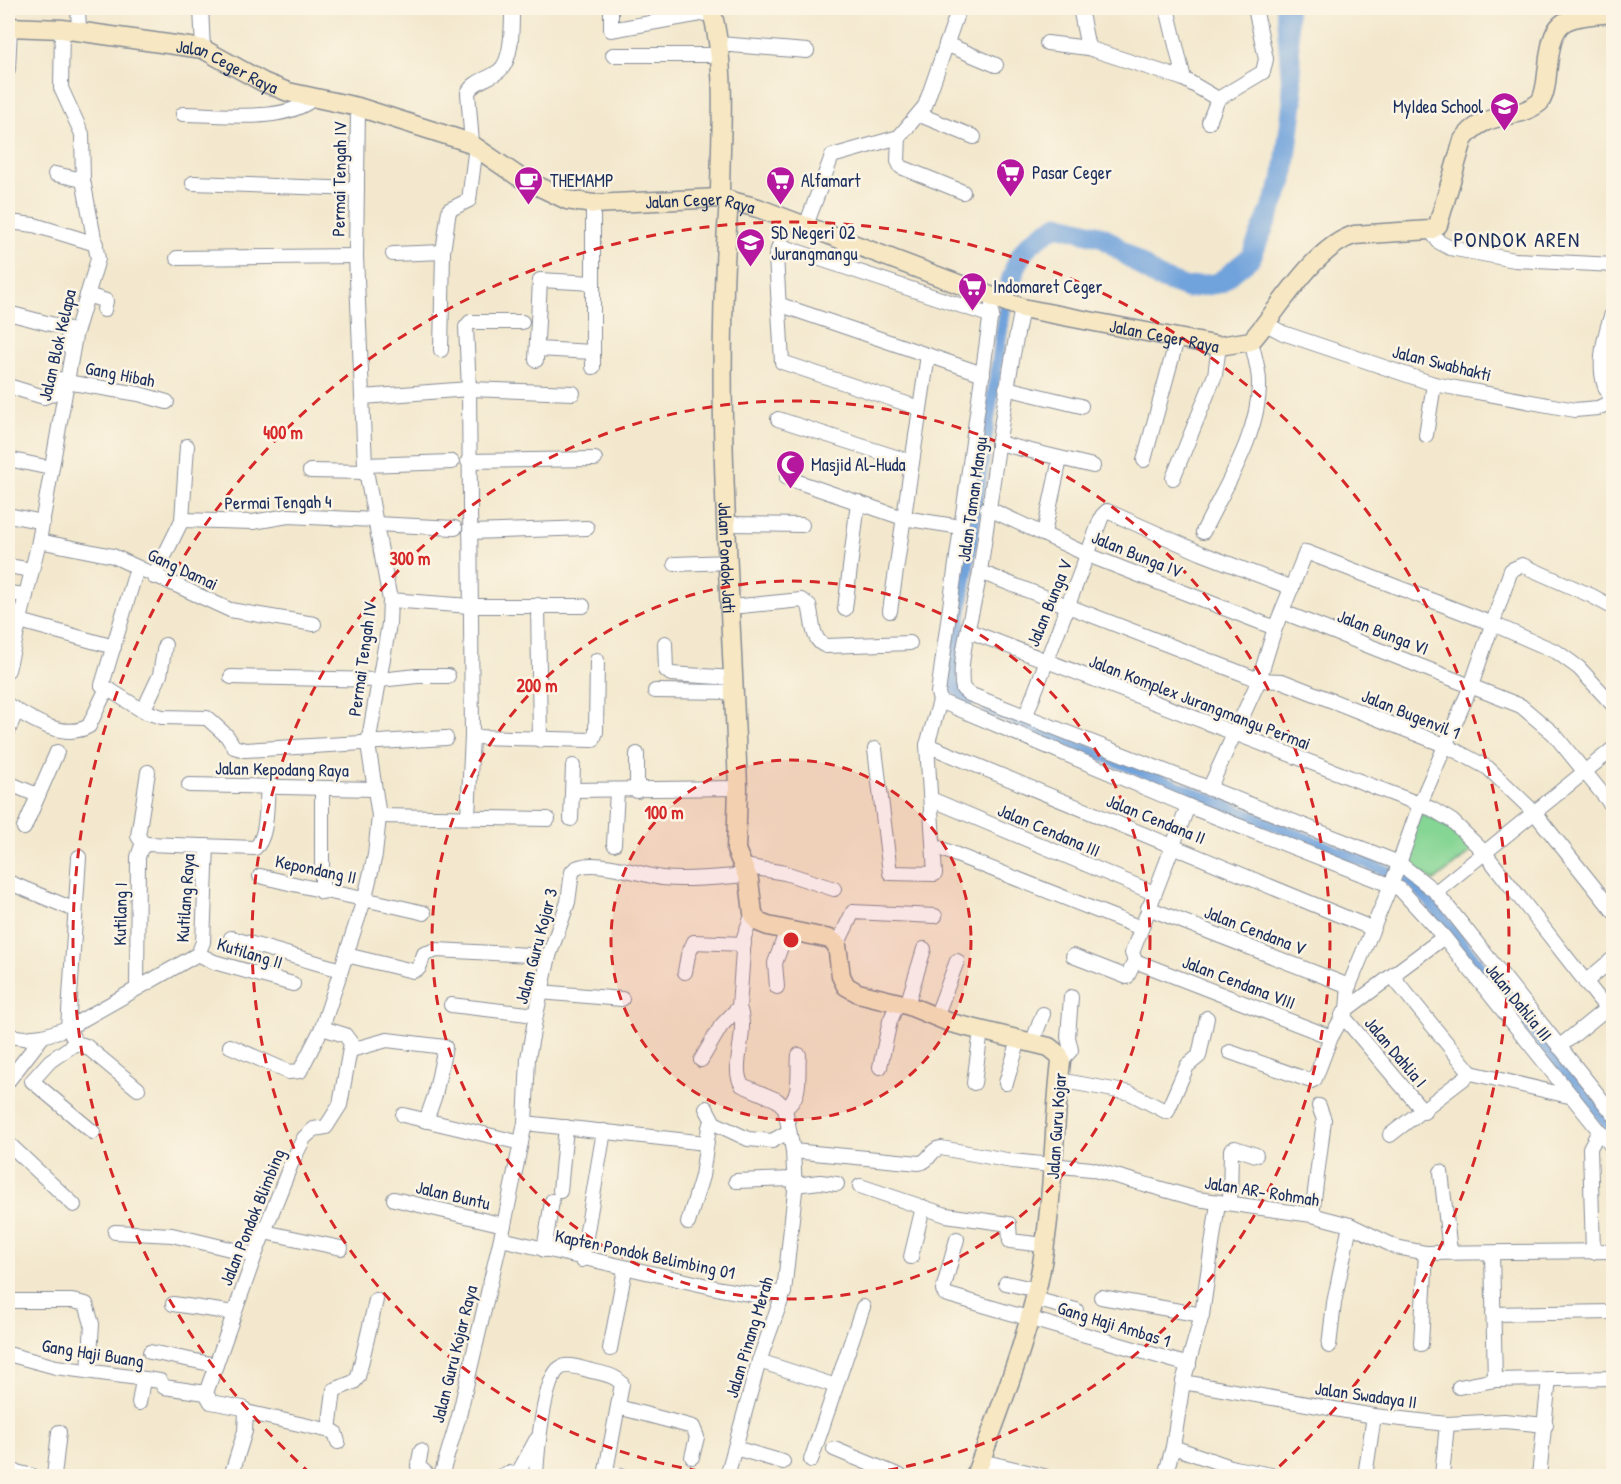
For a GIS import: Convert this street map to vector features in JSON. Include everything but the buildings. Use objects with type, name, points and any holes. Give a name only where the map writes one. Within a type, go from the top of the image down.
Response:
[{"type":"main road","name":"Jalan Pondok Jati","points":[[712,10],[719,49],[725,199],[724,434],[738,788],[736,843],[745,870],[753,913]]},
{"type":"main road","points":[[1251,341],[1325,252],[1344,238],[1354,235],[1430,230],[1438,225],[1442,218],[1462,140],[1469,131],[1482,121],[1526,109],[1540,102],[1546,82],[1551,40],[1554,32],[1565,21],[1573,17],[1614,13]]},
{"type":"main road","name":"Jalan Ceger Raya","points":[[9,27],[71,31],[203,49],[262,82],[314,98],[358,107],[469,142],[519,177],[546,192],[567,200],[593,204],[725,199],[758,208],[993,304],[1020,307],[1219,346],[1251,341]]},
{"type":"main road","points":[[753,913],[758,922],[830,939],[837,945]]},
{"type":"main road","name":"Jalan Guru Kojar","points":[[837,945],[841,976],[846,986],[858,993],[902,1004],[981,1031],[1054,1050],[1061,1061],[1045,1245],[1017,1365],[978,1469]]},
{"type":"street","name":"Jalan Blok Kelapa","points":[[8,670],[43,522],[75,336],[98,259],[83,180],[82,134],[61,88],[71,31],[78,8]]},
{"type":"street","points":[[201,8],[203,49]]},
{"type":"street","points":[[441,350],[443,252],[449,210],[469,200],[468,93],[474,85],[500,71],[506,63],[512,8]]},
{"type":"street","points":[[611,8],[611,30],[712,10]]},
{"type":"street","points":[[806,228],[832,156],[898,137],[920,115],[959,8]]},
{"type":"street","points":[[1080,8],[1088,48]]},
{"type":"street","points":[[1167,8],[1184,79]]},
{"type":"street","points":[[1209,122],[1218,99],[1263,72],[1266,59],[1255,8]]},
{"type":"street","points":[[8,69],[9,27]]},
{"type":"street","points":[[1047,43],[1088,48],[1184,79],[1218,99]]},
{"type":"street","points":[[946,44],[996,65]]},
{"type":"street","points":[[613,56],[719,49],[807,51]]},
{"type":"street","points":[[183,114],[281,114],[304,106],[314,98]]},
{"type":"street","name":"Permai Tengah IV","points":[[322,1028],[365,897],[374,861],[379,816],[368,744],[380,680],[390,600],[366,469],[356,256],[358,107]]},
{"type":"street","points":[[920,115],[974,137]]},
{"type":"street","points":[[898,137],[898,161],[901,167],[963,192]]},
{"type":"street","points":[[55,174],[83,180]]},
{"type":"street","points":[[194,183],[357,189]]},
{"type":"street","points":[[593,204],[593,367]]},
{"type":"street","points":[[787,221],[781,246],[776,249],[778,304],[784,364],[919,408]]},
{"type":"street","points":[[9,222],[34,225],[96,244]]},
{"type":"street","points":[[1430,230],[1439,243],[1450,248],[1515,260],[1614,265]]},
{"type":"street","points":[[781,246],[993,304],[957,527],[938,693],[940,701],[927,745],[935,874],[890,873],[875,749]]},
{"type":"street","points":[[393,254],[443,252]]},
{"type":"street","points":[[177,258],[356,256]]},
{"type":"street","points":[[593,283],[540,280],[537,355],[593,352]]},
{"type":"street","points":[[87,295],[106,301],[104,310]]},
{"type":"street","points":[[778,304],[983,374]]},
{"type":"street","name":"Jalan Taman Mangu","points":[[1020,307],[987,507],[980,572],[962,681],[963,689],[969,694],[1026,716]]},
{"type":"street","points":[[1613,401],[1604,387],[1601,373],[1604,342],[1614,308]]},
{"type":"street","points":[[8,313],[66,328],[69,338],[54,393],[44,397],[8,386]]},
{"type":"street","points":[[468,816],[472,737],[466,325],[522,322]]},
{"type":"street","name":"Jalan Swabhakti","points":[[1266,324],[1283,333],[1434,384],[1575,410],[1598,408],[1613,401]]},
{"type":"street","points":[[1144,460],[1177,339]]},
{"type":"street","points":[[1203,532],[1248,437],[1255,415],[1259,381],[1251,341]]},
{"type":"street","points":[[1173,478],[1215,375],[1219,346]]},
{"type":"street","points":[[890,611],[928,355]]},
{"type":"street","name":"Gang Hibah","points":[[66,382],[139,394],[167,402]]},
{"type":"street","points":[[1426,435],[1434,384]]},
{"type":"street","points":[[1006,388],[1081,406]]},
{"type":"street","points":[[363,397],[467,389],[573,393]]},
{"type":"street","points":[[778,419],[911,462]]},
{"type":"street","points":[[998,443],[1092,466]]},
{"type":"street","points":[[154,577],[182,520],[188,446]]},
{"type":"street","points":[[8,459],[40,466]]},
{"type":"street","points":[[468,461],[595,459]]},
{"type":"street","points":[[1044,533],[1060,459]]},
{"type":"street","points":[[310,471],[452,462]]},
{"type":"street","points":[[787,478],[903,518],[957,527]]},
{"type":"street","points":[[845,609],[858,502]]},
{"type":"street","name":"Jalan Bunga IV","points":[[987,507],[1088,555],[1275,628]]},
{"type":"street","name":"Jalan Bunga V","points":[[1026,716],[1102,516],[1107,511],[1201,553],[1292,588]]},
{"type":"street","points":[[8,515],[43,522]]},
{"type":"street","name":"Permai Tengah 4","points":[[182,520],[253,522],[288,516],[455,528]]},
{"type":"street","points":[[728,524],[802,525]]},
{"type":"street","points":[[470,532],[587,528]]},
{"type":"street","name":"Gang Damai","points":[[39,541],[105,554],[230,610],[314,624]]},
{"type":"street","points":[[1209,789],[1259,680],[1275,628],[1306,552],[1493,624],[1557,652],[1579,668],[1614,706]]},
{"type":"street","points":[[675,564],[729,562]]},
{"type":"street","points":[[1230,1052],[1311,1081],[1315,1079],[1331,1037],[1344,1012],[1349,986],[1396,872],[1420,804],[1471,686],[1511,570],[1522,565],[1614,608]]},
{"type":"street","points":[[8,566],[32,570]]},
{"type":"street","points":[[137,568],[102,685],[106,690],[143,711],[162,717],[207,718],[227,736],[234,747],[245,750],[446,738]]},
{"type":"street","points":[[980,572],[1259,680]]},
{"type":"street","points":[[8,593],[26,595]]},
{"type":"street","points":[[390,600],[470,606],[583,606]]},
{"type":"street","points":[[731,607],[801,600],[808,605],[816,639],[820,644],[826,646],[910,644]]},
{"type":"street","points":[[538,605],[540,741]]},
{"type":"street","name":"Jalan Bunga VI","points":[[1283,612],[1471,686]]},
{"type":"street","points":[[20,621],[114,647]]},
{"type":"street","name":"Jalan Komplex Jurangmangu Permai","points":[[969,631],[1420,804],[1452,821],[1484,852],[1610,1013],[1559,1047]]},
{"type":"street","points":[[665,643],[666,670],[671,674],[734,685]]},
{"type":"street","points":[[143,711],[160,675],[165,645]]},
{"type":"street","points":[[472,737],[540,741],[595,738],[597,660]]},
{"type":"street","points":[[231,677],[380,680],[417,675],[448,676]]},
{"type":"street","name":"Jalan Bugenvil 1","points":[[1259,680],[1281,681],[1447,746],[1488,768],[1534,812]]},
{"type":"street","points":[[655,691],[734,685]]},
{"type":"street","points":[[1471,686],[1521,706],[1534,715],[1614,808]]},
{"type":"street","points":[[8,731],[12,709],[64,732],[83,729],[89,726],[106,690]]},
{"type":"street","points":[[940,701],[1188,806],[1396,872]]},
{"type":"street","points":[[1026,716],[1209,789],[1436,892],[1614,1115]]},
{"type":"street","name":"Jalan Cendana II","points":[[927,745],[1371,928]]},
{"type":"street","points":[[1436,892],[1614,748]]},
{"type":"street","points":[[24,828],[57,752]]},
{"type":"street","points":[[637,754],[638,791]]},
{"type":"street","points":[[571,819],[573,766]]},
{"type":"street","points":[[148,772],[138,836],[142,842],[147,844],[247,848],[259,844],[268,788]]},
{"type":"street","points":[[8,783],[37,795]]},
{"type":"street","name":"Jalan Kepodang Raya","points":[[189,785],[374,789]]},
{"type":"street","points":[[321,892],[322,788]]},
{"type":"street","points":[[573,790],[738,788]]},
{"type":"street","points":[[615,844],[617,791]]},
{"type":"street","name":"Jalan Cendana III","points":[[931,799],[1154,893]]},
{"type":"street","points":[[1073,956],[1127,977],[1135,961],[1132,953],[1148,908],[1188,806]]},
{"type":"street","points":[[1534,812],[1614,912]]},
{"type":"street","points":[[379,816],[548,819]]},
{"type":"street","name":"Kutilang I","points":[[137,988],[138,857],[141,848],[147,844]]},
{"type":"street","name":"Kutilang Raya","points":[[72,1036],[137,988],[198,954],[203,942],[207,846]]},
{"type":"street","points":[[934,846],[1141,928]]},
{"type":"street","points":[[79,857],[75,910],[72,1036],[32,1081],[93,1132]]},
{"type":"street","name":"Jalan Guru Kojar 3","points":[[501,1239],[525,1123],[528,1058],[540,992],[549,956],[568,902],[575,868],[596,866],[619,868],[661,878],[686,879],[745,870]]},
{"type":"street","points":[[745,870],[785,873],[834,889]]},
{"type":"street","name":"Jalan Dahlia III","points":[[1396,872],[1410,898],[1614,1149]]},
{"type":"street","name":"Kepondang II","points":[[260,876],[321,892],[365,897],[424,913]]},
{"type":"street","points":[[8,882],[75,910]]},
{"type":"street","name":"Jalan Cendana V","points":[[1148,908],[1349,986]]},
{"type":"street","points":[[837,945],[853,912],[935,916]]},
{"type":"street","points":[[753,913],[748,920],[744,944],[740,1007],[744,1035],[737,1072],[738,1079],[742,1085],[777,1100],[785,1108],[792,1104],[797,1094],[799,1055]]},
{"type":"street","points":[[777,987],[775,963],[786,930]]},
{"type":"street","points":[[1344,1012],[1396,980],[1444,937]]},
{"type":"street","points":[[231,938],[341,970]]},
{"type":"street","points":[[685,972],[688,955],[694,942],[744,944]]},
{"type":"street","points":[[880,1067],[890,1021],[902,1004],[924,949]]},
{"type":"street","points":[[346,955],[413,971],[419,968],[424,954],[437,950],[549,956]]},
{"type":"street","name":"Kutilang II","points":[[198,954],[214,962],[293,984]]},
{"type":"street","points":[[1585,982],[1614,958]]},
{"type":"street","name":"Jalan Cendana VIII","points":[[1135,961],[1331,1037]]},
{"type":"street","points":[[936,1017],[957,962]]},
{"type":"street","points":[[1396,980],[1471,1073],[1573,1097]]},
{"type":"street","points":[[540,992],[622,999]]},
{"type":"street","points":[[1061,1061],[1071,1050],[1068,1037],[1071,997]]},
{"type":"street","points":[[451,1005],[536,1014]]},
{"type":"street","points":[[701,1060],[712,1037],[740,1007]]},
{"type":"street","name":"Jalan Dahlia I","points":[[1344,1012],[1424,1112]]},
{"type":"street","points":[[1006,1083],[1025,1041],[1043,1014]]},
{"type":"street","points":[[1059,1080],[1130,1093],[1167,1112],[1187,1066],[1199,1056],[1207,1018]]},
{"type":"street","points":[[230,1046],[296,1073],[300,1071],[322,1028],[350,1038],[351,1050],[387,1040],[445,1047],[435,1095],[426,1121]]},
{"type":"street","points":[[974,1083],[981,1031]]},
{"type":"street","points":[[8,1036],[72,1036],[138,1089]]},
{"type":"street","points":[[8,1082],[43,1036]]},
{"type":"street","name":"Jalan Pondok Blimbing","points":[[206,1393],[255,1255],[304,1138],[314,1129],[326,1126],[338,1111],[351,1050]]},
{"type":"street","points":[[1390,1135],[1424,1112],[1471,1073]]},
{"type":"street","points":[[1312,1215],[1324,1120],[1319,1106]]},
{"type":"street","points":[[706,1108],[714,1123],[748,1140],[772,1141],[788,1132]]},
{"type":"street","name":"Jalan Pinang Merah","points":[[727,1476],[759,1361],[784,1292],[795,1182],[793,1151],[785,1108]]},
{"type":"street","points":[[403,1115],[521,1143]]},
{"type":"street","points":[[525,1123],[706,1143]]},
{"type":"street","points":[[688,1222],[702,1176],[709,1128],[714,1123]]},
{"type":"street","points":[[544,1250],[556,1196],[566,1127]]},
{"type":"street","points":[[582,1260],[604,1131]]},
{"type":"street","points":[[1593,1252],[1590,1148],[1599,1131]]},
{"type":"street","points":[[8,1143],[74,1205]]},
{"type":"street","name":"Jalan AR- Rohmah","points":[[793,1151],[919,1163],[925,1162],[935,1149],[940,1148],[1012,1161],[1053,1163],[1091,1169],[1224,1203],[1312,1215],[1350,1225],[1396,1247],[1426,1253],[1456,1253]]},
{"type":"street","points":[[1165,1476],[1173,1447],[1183,1382],[1202,1315],[1224,1203],[1231,1150],[1235,1148],[1256,1155]]},
{"type":"street","points":[[1441,1172],[1456,1253],[1614,1251]]},
{"type":"street","points":[[736,1181],[837,1184]]},
{"type":"street","points":[[860,1186],[946,1215],[1009,1224],[1010,1240],[1045,1245]]},
{"type":"street","name":"Jalan Buntu","points":[[394,1199],[504,1225]]},
{"type":"street","points":[[911,1257],[923,1207]]},
{"type":"street","points":[[1329,1346],[1334,1303],[1350,1225]]},
{"type":"street","points":[[115,1232],[172,1235],[255,1255]]},
{"type":"street","points":[[264,1232],[341,1248]]},
{"type":"street","name":"Kapten Pondok Belimbing 01","points":[[501,1239],[582,1260],[755,1295],[784,1292]]},
{"type":"street","name":"Jalan Guru Kojar Raya","points":[[441,1476],[501,1239]]},
{"type":"street","points":[[957,1239],[943,1290],[945,1294],[1033,1302],[1076,1310]]},
{"type":"street","points":[[1421,1344],[1426,1253]]},
{"type":"street","points":[[1492,1254],[1495,1380]]},
{"type":"street","points":[[610,1349],[625,1269]]},
{"type":"street","points":[[1006,1283],[1033,1302]]},
{"type":"street","points":[[1101,1297],[1202,1315]]},
{"type":"street","points":[[329,1430],[334,1390],[354,1382],[358,1377],[376,1300]]},
{"type":"street","points":[[8,1301],[72,1301],[86,1304],[92,1324],[89,1371]]},
{"type":"street","name":"Gang Haji Ambas 1","points":[[1033,1302],[1189,1365]]},
{"type":"street","points":[[173,1304],[234,1313]]},
{"type":"street","points":[[811,1460],[863,1307]]},
{"type":"street","points":[[1493,1314],[1614,1312]]},
{"type":"street","points":[[150,1352],[216,1365]]},
{"type":"street","name":"Gang Haji Buang","points":[[8,1353],[56,1367],[160,1381],[164,1387],[206,1393]]},
{"type":"street","points":[[759,1361],[836,1386]]},
{"type":"street","points":[[501,1476],[523,1475],[538,1436],[552,1377],[560,1368],[567,1366],[620,1380],[622,1388],[606,1475],[622,1476]]},
{"type":"street","points":[[1539,1476],[1549,1378]]},
{"type":"street","points":[[1459,1388],[1495,1380],[1614,1378]]},
{"type":"street","points":[[139,1403],[143,1380]]},
{"type":"street","name":"Jalan Swadaya II","points":[[1183,1382],[1374,1416],[1448,1424],[1504,1421],[1546,1425]]},
{"type":"street","points":[[206,1393],[211,1402],[335,1432],[338,1442]]},
{"type":"street","points":[[618,1407],[693,1427],[697,1437],[692,1457]]},
{"type":"street","points":[[231,1476],[245,1431],[246,1412]]},
{"type":"street","points":[[1365,1476],[1374,1416]]},
{"type":"street","points":[[1442,1476],[1448,1424]]},
{"type":"street","points":[[54,1476],[59,1432]]},
{"type":"street","points":[[536,1476],[538,1436]]},
{"type":"street","points":[[1173,1447],[1233,1472],[1277,1476]]},
{"type":"street","points":[[735,1448],[783,1462]]},
{"type":"street","points":[[834,1449],[900,1476]]},
{"type":"street","points":[[421,1451],[418,1466],[429,1476]]},
{"type":"street","points":[[978,1469],[1044,1476]]},
{"type":"street","points":[[8,1470],[33,1476]]},
{"type":"green space","points":[[1420,814],[1452,825],[1472,851],[1434,881],[1401,860]]},
{"type":"waterway","points":[[1007,294],[1023,252],[1036,239],[1058,225],[1103,237],[1157,277],[1187,288],[1219,283],[1251,257],[1283,181],[1293,102],[1286,8]]},
{"type":"waterway","points":[[969,701],[953,686],[953,671],[1007,295]]},
{"type":"waterway","points":[[988,709],[1408,880],[1416,886],[1614,1132]]},
{"type":"place","name":"MyIdea School","points":[[1504,132]]},
{"type":"place","name":"Pasar Ceger","points":[[1011,198]]},
{"type":"place","name":"THEMAMP","points":[[529,206]]},
{"type":"place","name":"Alfamart","points":[[780,206]]},
{"type":"place","name":"SD Negeri 02 Jurangmangu","points":[[750,268]]},
{"type":"place","name":"Indomaret Ceger","points":[[972,312]]},
{"type":"place","name":"Masjid Al-Huda","points":[[790,490]]},
{"type":"district","name":"PONDOK AREN","points":[[1517,239]]}]
